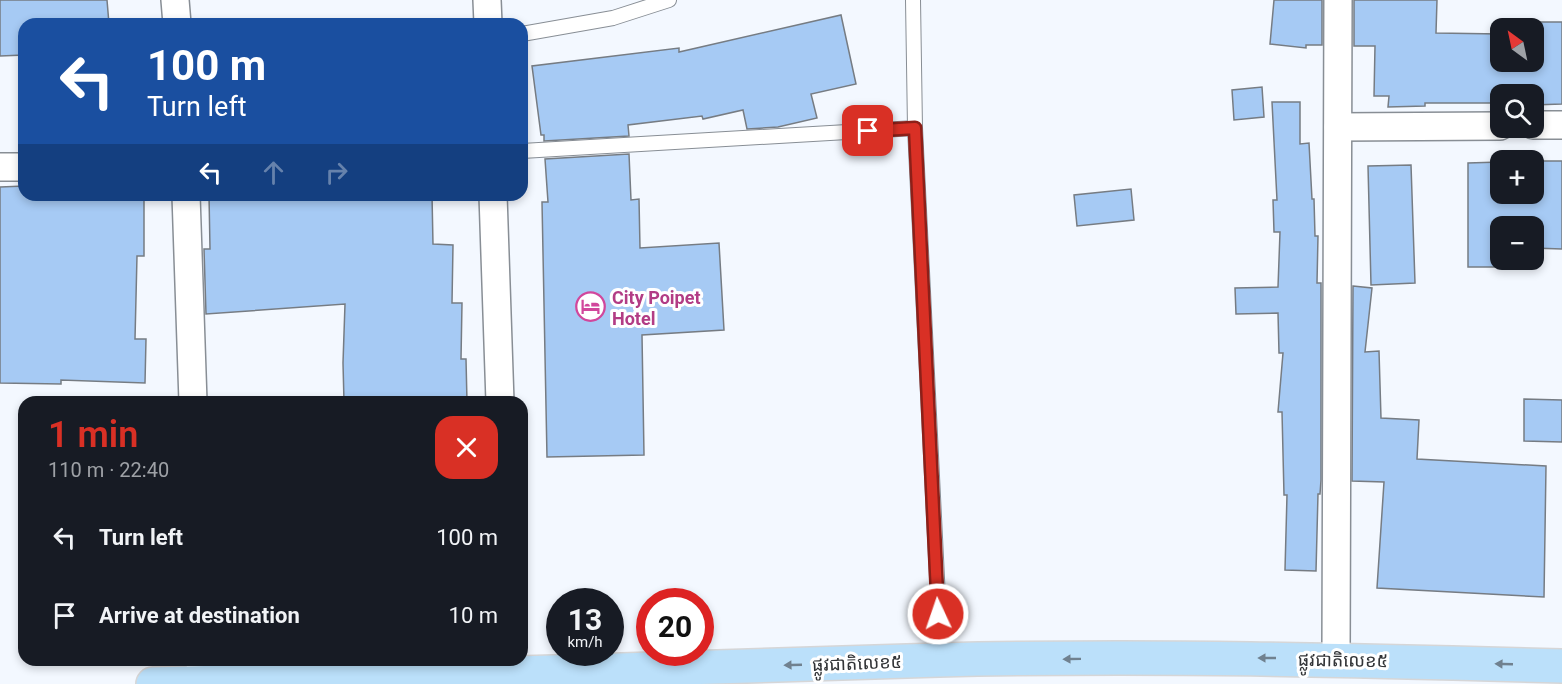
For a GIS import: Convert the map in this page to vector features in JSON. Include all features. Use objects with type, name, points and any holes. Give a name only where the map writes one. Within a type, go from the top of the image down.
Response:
[{"type":"highway","name":"ផ្លូវជាតិលេខ៥","points":[[153,684],[201,671],[509,673],[941,660],[1167,657],[1336,659],[1562,666]]},
{"type":"street","points":[[175,0],[176,18]]},
{"type":"street","points":[[488,0],[488,18]]},
{"type":"street","points":[[1336,659],[1338,0]]},
{"type":"street","points":[[1544,125],[1562,125]]},
{"type":"street","points":[[1338,127],[1490,126]]},
{"type":"street","points":[[0,167],[18,167]]},
{"type":"street","points":[[186,201],[192,396]]},
{"type":"street","points":[[493,201],[500,396]]},
{"type":"lane","points":[[528,33],[613,18],[669,0]]},
{"type":"lane","points":[[914,0],[915,128],[941,660]]},
{"type":"lane","points":[[528,151],[915,128]]},
{"type":"building","points":[[0,0],[107,0],[108,18],[18,18],[18,55],[0,56]]},
{"type":"building","points":[[1274,0],[1322,0],[1322,45],[1306,45],[1306,48],[1270,44]]},
{"type":"building","points":[[1354,0],[1437,0],[1436,33],[1490,34],[1490,72],[1544,72],[1544,22],[1562,22],[1562,104],[1544,105],[1544,84],[1490,84],[1490,103],[1425,103],[1425,106],[1388,107],[1389,96],[1374,96],[1375,46],[1354,46]]},
{"type":"building","points":[[841,15],[856,84],[811,94],[817,118],[778,127],[747,129],[743,110],[703,119],[702,116],[628,125],[629,136],[544,141],[544,135],[541,135],[532,66],[679,48],[679,52]]},
{"type":"building","points":[[1262,87],[1264,117],[1234,120],[1232,90]]},
{"type":"building","points":[[1272,102],[1300,102],[1300,144],[1309,143],[1315,236],[1318,236],[1317,283],[1321,283],[1321,480],[1320,494],[1318,494],[1316,571],[1285,570],[1287,495],[1284,495],[1282,412],[1278,412],[1283,353],[1279,353],[1278,313],[1236,314],[1235,288],[1278,287],[1280,232],[1274,232],[1273,200],[1277,200]]},
{"type":"building","points":[[629,154],[631,200],[639,199],[640,248],[719,243],[724,330],[642,335],[644,455],[547,457],[542,202],[548,202],[545,159]]},
{"type":"building","points":[[1544,161],[1562,161],[1562,249],[1544,248],[1544,216],[1490,216],[1490,267],[1468,267],[1468,163],[1490,162],[1490,204],[1544,204]]},
{"type":"building","points":[[1411,165],[1415,283],[1371,285],[1368,166]]},
{"type":"building","points":[[18,186],[18,201],[144,201],[144,256],[137,256],[135,339],[146,339],[145,383],[61,380],[61,384],[0,383],[0,187]]},
{"type":"building","points":[[1131,189],[1134,220],[1077,226],[1074,195]]},
{"type":"building","points":[[209,201],[432,201],[433,244],[453,245],[452,303],[462,303],[461,359],[466,359],[467,396],[344,396],[345,304],[206,314],[204,249],[210,249]]},
{"type":"building","points":[[1353,286],[1372,288],[1365,352],[1379,351],[1381,418],[1419,420],[1417,459],[1546,466],[1544,597],[1377,588],[1384,482],[1352,481]]},
{"type":"building","points":[[1524,399],[1562,400],[1562,442],[1524,441]]},
{"type":"place","name":"City Poipet Hotel","points":[[591,307]]},
{"type":"route","points":[[868,131],[915,128],[938,614]]}]
